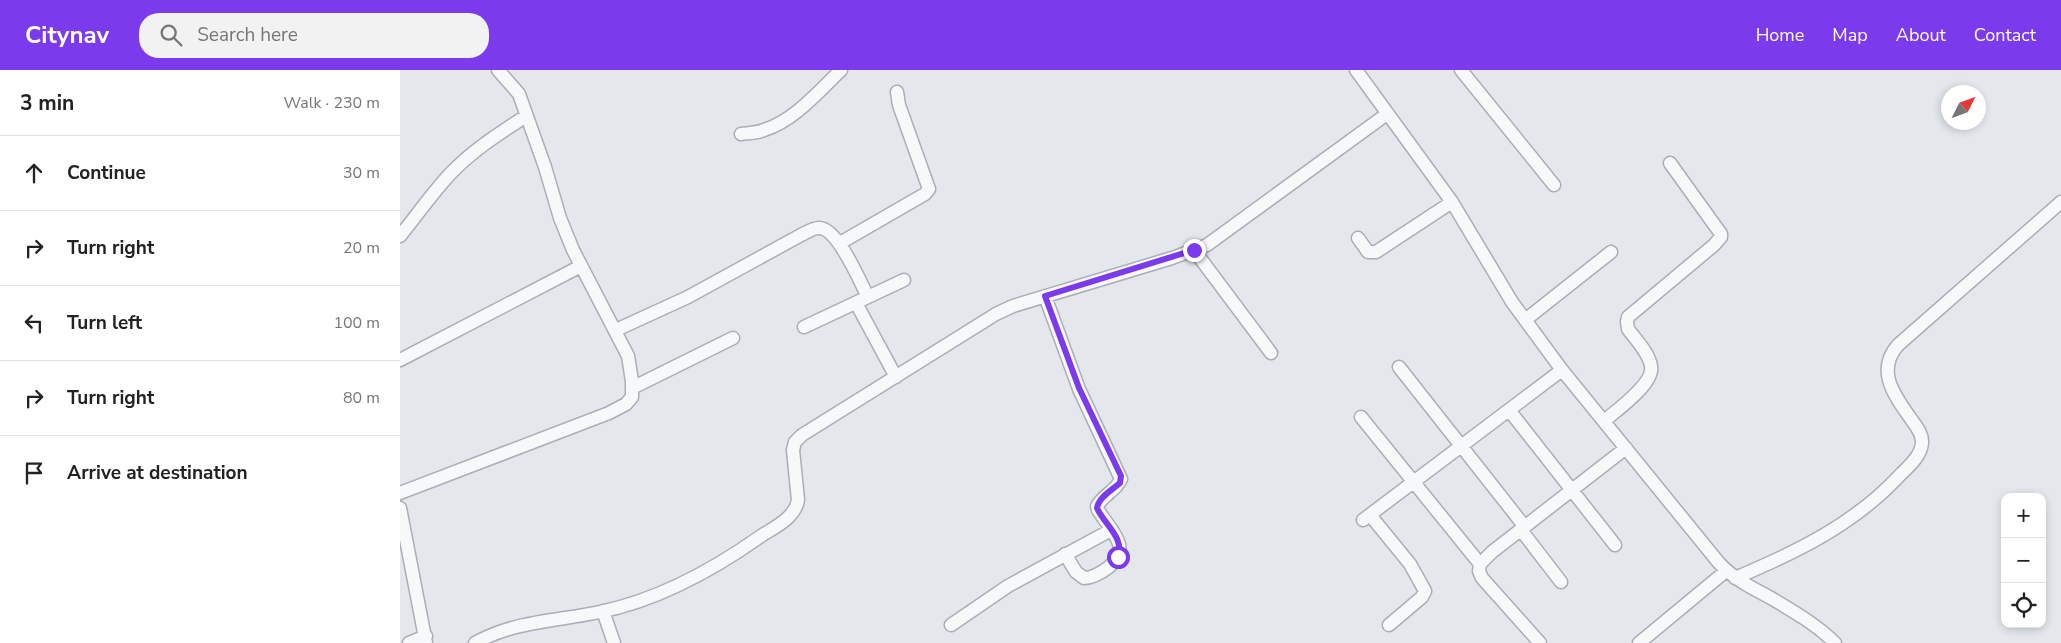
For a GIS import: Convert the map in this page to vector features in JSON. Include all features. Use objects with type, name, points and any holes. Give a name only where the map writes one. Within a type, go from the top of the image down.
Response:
[{"type":"street","points":[[400,493],[609,412],[630,402],[632,397],[628,356],[560,218],[546,167],[518,94],[498,70]]},
{"type":"street","points":[[741,134],[765,130],[774,126],[802,106],[841,70]]},
{"type":"street","points":[[1356,70],[1452,202],[1494,275],[1562,370],[1730,574],[1816,627],[1835,643]]},
{"type":"street","points":[[1461,70],[1554,185]]},
{"type":"street","points":[[840,243],[925,194],[929,189],[899,105],[897,92]]},
{"type":"street","points":[[475,643],[484,638],[533,622],[603,611],[641,600],[686,582],[720,563],[782,522],[796,508],[798,500],[793,455],[796,440],[990,317],[1013,306],[1194,250],[1217,239],[1388,114]]},
{"type":"street","points":[[400,236],[453,171],[498,135],[526,116]]},
{"type":"street","points":[[1604,421],[1644,386],[1652,373],[1652,365],[1628,329],[1626,322],[1628,317],[1721,237],[1721,234],[1670,163]]},
{"type":"street","points":[[1358,238],[1368,252],[1376,252],[1452,202]]},
{"type":"street","points":[[1639,643],[1730,574],[1798,550],[1838,528],[1872,503],[1916,459],[1922,437],[1894,394],[1887,374],[1889,358],[1898,345],[2061,202]]},
{"type":"street","points":[[616,330],[688,297],[820,228],[824,229],[840,243],[868,297]]},
{"type":"street","points":[[1194,250],[1271,353]]},
{"type":"street","points":[[1525,320],[1611,252]]},
{"type":"street","points":[[400,360],[582,266]]},
{"type":"street","points":[[804,327],[904,280]]},
{"type":"street","points":[[1045,296],[1079,388],[1121,476],[1120,483],[1103,497],[1097,506],[1118,540],[1119,554],[1109,566],[1096,576],[1087,578],[1080,576],[1066,554]]},
{"type":"street","points":[[856,303],[896,377]]},
{"type":"street","points":[[632,388],[734,338]]},
{"type":"street","points":[[1400,367],[1462,445],[1561,582]]},
{"type":"street","points":[[1389,625],[1425,592],[1410,564],[1366,517],[1562,370]]},
{"type":"street","points":[[1509,410],[1615,545]]},
{"type":"street","points":[[1361,417],[1480,564]]},
{"type":"street","points":[[1540,643],[1482,578],[1479,571],[1480,564],[1486,557],[1626,448]]},
{"type":"street","points":[[400,508],[426,639],[409,643]]},
{"type":"street","points":[[951,625],[1008,586],[1111,530]]},
{"type":"street","points":[[603,611],[614,643]]},
{"type":"route","points":[[1118,557],[1120,550],[1118,540],[1097,508],[1103,497],[1120,483],[1121,476],[1079,388],[1045,296],[1194,250]]}]
